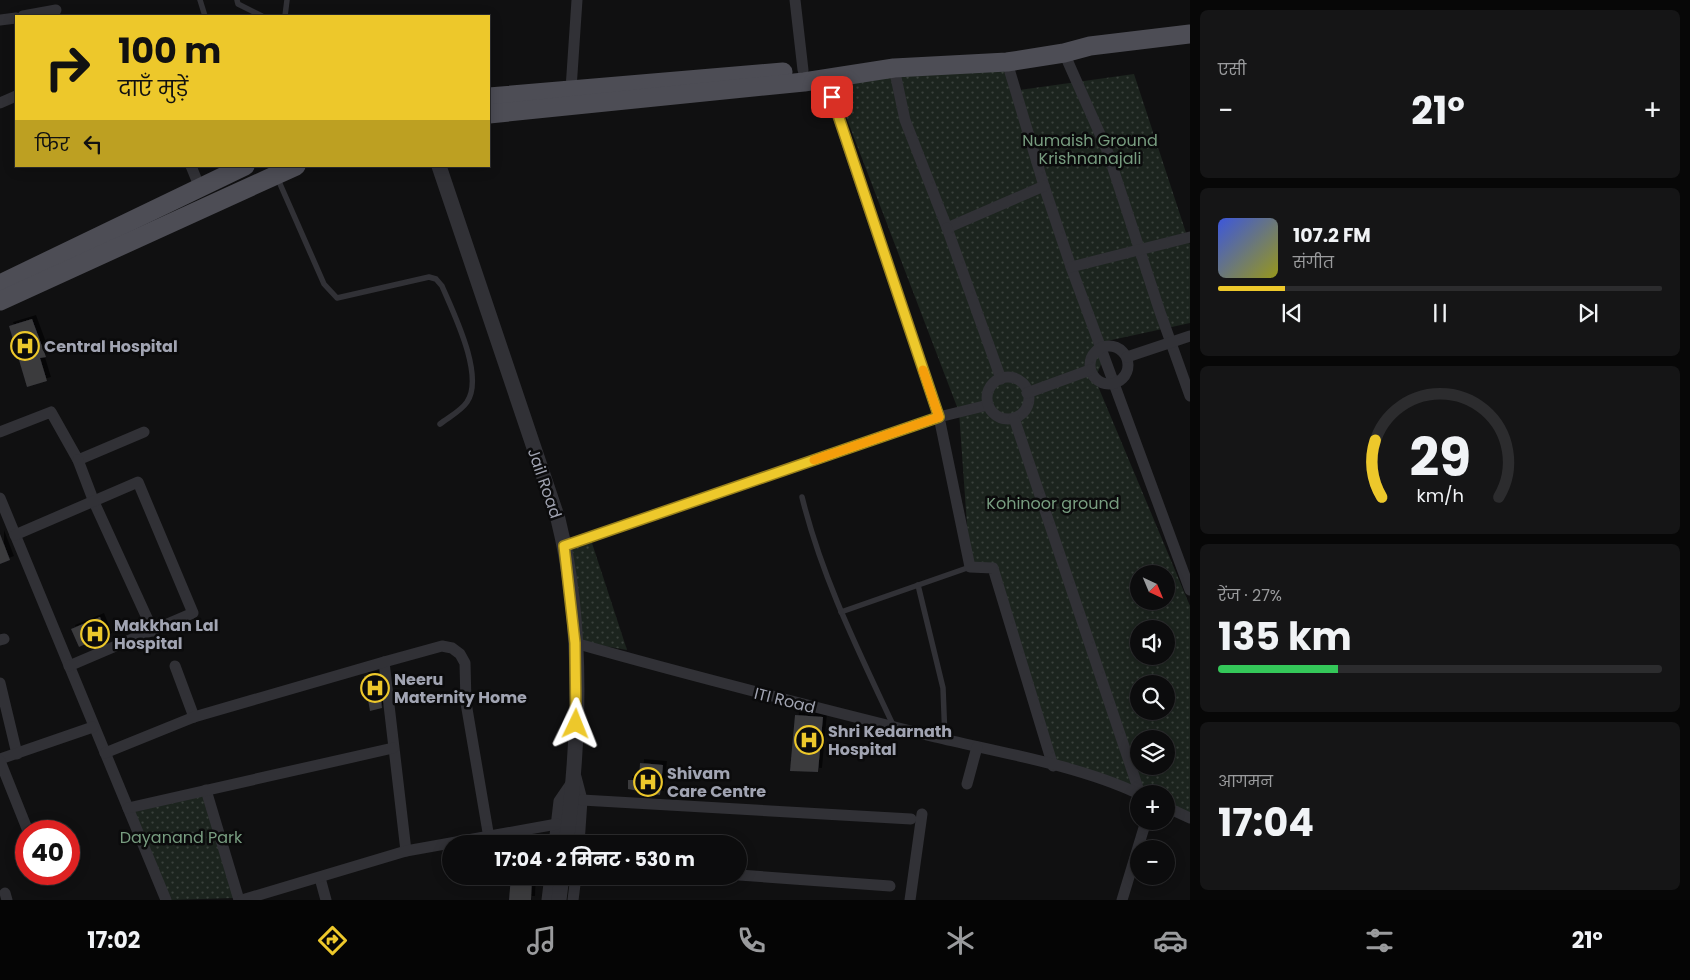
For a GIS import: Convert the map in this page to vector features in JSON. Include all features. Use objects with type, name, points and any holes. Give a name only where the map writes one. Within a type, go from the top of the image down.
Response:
[{"type":"main road","points":[[490,114],[751,88],[894,68],[1007,62],[1064,53],[1090,46],[1190,34]]},
{"type":"main road","points":[[1064,53],[1085,59],[1190,47]]},
{"type":"main road","points":[[490,97],[803,70],[825,78]]},
{"type":"main road","points":[[0,284],[244,167]]},
{"type":"main road","points":[[0,301],[294,167]]},
{"type":"street","points":[[571,89],[577,0]]},
{"type":"street","points":[[795,0],[803,70]]},
{"type":"street","points":[[29,15],[56,10]]},
{"type":"street","points":[[0,20],[15,18]]},
{"type":"street","points":[[1064,53],[1107,150],[1160,312],[1190,396]]},
{"type":"street","points":[[1007,62],[1044,186],[1071,267],[1190,590]]},
{"type":"street","points":[[894,68],[905,120],[947,228],[1001,379]]},
{"type":"street","points":[[825,78],[939,417],[970,567],[993,568],[1053,766]]},
{"type":"street","points":[[0,103],[15,96]]},
{"type":"street","points":[[191,167],[200,188]]},
{"type":"street","name":"Jail Road","points":[[439,167],[558,519],[564,546],[575,643],[577,708],[567,835]]},
{"type":"street","points":[[947,228],[1044,186]]},
{"type":"street","points":[[1071,267],[1190,237]]},
{"type":"street","points":[[1127,357],[1190,336]]},
{"type":"street","points":[[1101,347],[1116,347],[1127,357],[1127,372],[1123,378],[1114,383],[1102,383],[1096,379],[1090,370],[1091,358],[1101,347]]},
{"type":"street","points":[[1027,392],[1090,370]]},
{"type":"street","points":[[1001,379],[1017,380],[1027,392],[1026,408],[1014,418],[998,417],[988,405],[989,389],[1001,379]]},
{"type":"street","points":[[564,546],[939,417],[988,405]]},
{"type":"street","points":[[0,432],[51,412],[78,460],[94,502],[153,631]]},
{"type":"street","points":[[1014,418],[1137,785]]},
{"type":"street","points":[[78,460],[144,432]]},
{"type":"street","points":[[15,536],[138,482],[193,614],[69,666]]},
{"type":"street","points":[[0,498],[5,526],[15,536],[166,900]]},
{"type":"street","name":"ITI Road","points":[[575,643],[708,681],[1053,766],[1130,790]]},
{"type":"street","points":[[105,753],[194,717],[442,646],[452,648],[460,654],[465,663],[466,703],[488,835]]},
{"type":"street","points":[[384,662],[406,851]]},
{"type":"street","points":[[175,666],[194,717]]},
{"type":"street","points":[[0,682],[17,754]]},
{"type":"street","points":[[24,820],[0,760],[93,727]]},
{"type":"street","points":[[967,784],[977,747]]},
{"type":"street","points":[[128,808],[393,748]]},
{"type":"street","points":[[573,775],[582,800],[580,835]]},
{"type":"street","points":[[555,835],[559,801],[573,775]]},
{"type":"street","points":[[206,790],[241,900],[406,851],[442,845]]},
{"type":"street","points":[[582,800],[911,819]]},
{"type":"street","points":[[1175,811],[1190,818]]},
{"type":"street","points":[[910,900],[922,814]]},
{"type":"street","points":[[504,835],[557,824]]},
{"type":"street","points":[[1122,900],[1143,830]]},
{"type":"street","points":[[747,876],[890,886]]},
{"type":"street","points":[[320,878],[326,900]]},
{"type":"street","points":[[547,900],[549,885]]},
{"type":"street","points":[[559,900],[561,885]]},
{"type":"street","points":[[573,900],[575,885]]},
{"type":"lane","points":[[200,0],[205,15]]},
{"type":"lane","points":[[236,0],[238,4],[260,15]]},
{"type":"lane","points":[[285,15],[286,0]]},
{"type":"lane","points":[[277,175],[324,284],[337,298],[411,280],[436,279],[442,286],[465,342],[472,380],[468,401],[460,410],[440,424]]},
{"type":"lane","points":[[802,497],[810,530],[841,612],[894,727]]},
{"type":"lane","points":[[841,612],[970,567]]},
{"type":"lane","points":[[918,585],[943,688],[945,739]]},
{"type":"green space","name":"Kohinoor ground","points":[[1002,62],[1013,91],[1134,74],[1190,245],[1190,323],[1107,341],[1109,345],[1095,379],[1173,565],[1130,565],[1130,610],[1175,610],[1175,570],[1190,606],[1190,818],[1175,811],[1175,785],[1130,785],[1130,791],[1053,766],[994,568],[970,567],[959,412],[832,80]]},
{"type":"green space","points":[[590,537],[627,650],[582,642],[570,545]]},
{"type":"green space","name":"Dayanand Park","points":[[203,794],[235,898],[170,900],[133,811]]},
{"type":"building","points":[[32,319],[46,357],[40,358],[47,381],[27,387],[9,326]]},
{"type":"building","points":[[0,534],[10,560],[0,564]]},
{"type":"building","points":[[100,617],[108,637],[92,645],[90,642],[79,647],[71,629]]},
{"type":"building","points":[[378,674],[382,708],[370,711],[364,676]]},
{"type":"building","points":[[795,715],[823,717],[818,772],[790,771]]},
{"type":"building","points":[[640,763],[663,765],[660,795],[628,789],[628,780],[639,780]]},
{"type":"building","points":[[510,885],[532,885],[531,900],[509,900]]},
{"type":"slow traffic","points":[[814,460],[939,417],[923,370]]},
{"type":"place","name":"Central Hospital","points":[[25,346]]},
{"type":"place","name":"Makkhan Lal Hospital","points":[[95,634]]},
{"type":"place","name":"Neeru Maternity Home","points":[[375,688]]},
{"type":"place","name":"Shri Kedarnath Hospital","points":[[809,740]]},
{"type":"place","name":"Shivam Care Centre","points":[[648,782]]},
{"type":"route","points":[[576,724],[575,643],[564,546],[939,417],[832,97]]},
{"type":"park label","name":"Numaish Ground Krishnanajali","points":[[1090,149]]}]
